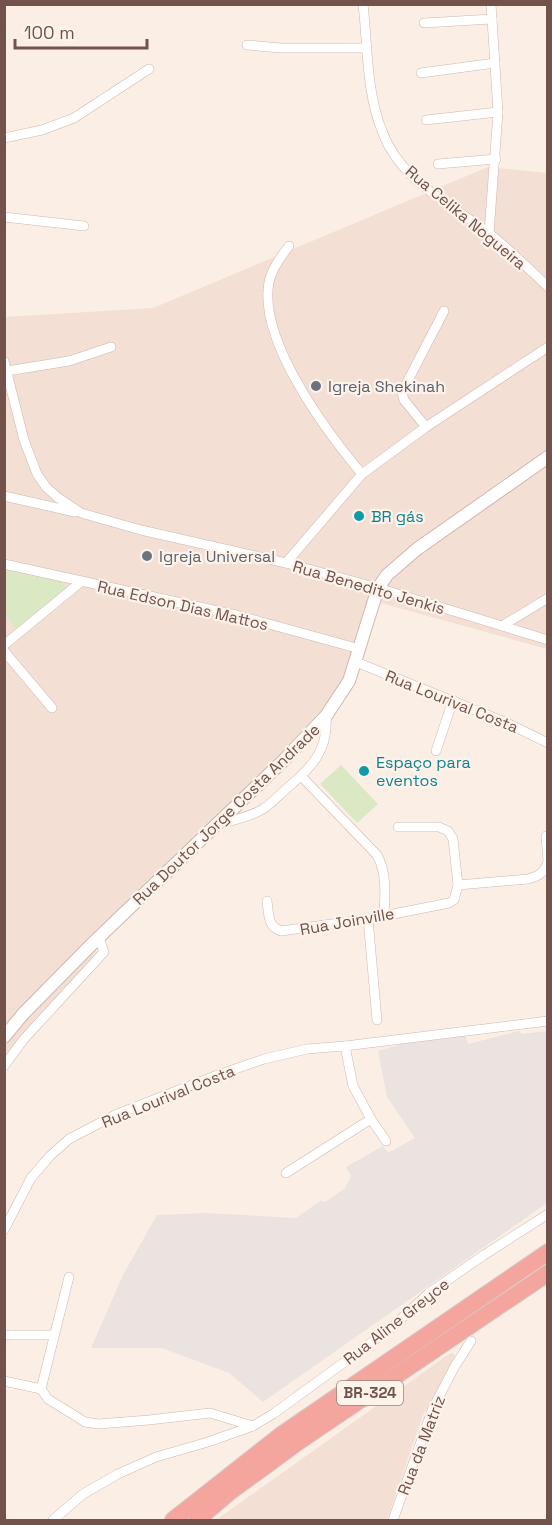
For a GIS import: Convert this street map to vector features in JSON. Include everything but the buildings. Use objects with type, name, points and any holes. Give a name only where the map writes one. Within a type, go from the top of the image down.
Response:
[{"type":"highway","name":"BR-324","points":[[172,1521],[281,1435],[547,1252]]},
{"type":"highway","name":"BR-324","points":[[197,1521],[231,1491],[301,1440],[548,1273]]},
{"type":"main road","name":"Rua Doutor Jorge Costa Andrade","points":[[4,1037],[23,1014],[99,938],[283,762],[326,716],[342,695],[356,662],[378,588],[387,575],[417,549],[548,457]]},
{"type":"street","name":"Rua Celika Nogueira","points":[[363,4],[371,93],[381,131],[387,144],[412,176],[437,198],[489,234],[548,287]]},
{"type":"street","points":[[489,234],[498,112],[491,4]]},
{"type":"street","points":[[424,23],[492,19]]},
{"type":"street","points":[[247,45],[280,48],[367,48]]},
{"type":"street","points":[[421,73],[495,63]]},
{"type":"street","points":[[4,138],[42,130],[74,118],[149,69]]},
{"type":"street","points":[[426,120],[498,112]]},
{"type":"street","points":[[438,164],[496,159]]},
{"type":"street","points":[[4,217],[84,226]]},
{"type":"street","points":[[289,246],[273,271],[269,282],[273,326],[289,366],[328,429],[362,474]]},
{"type":"street","points":[[426,427],[404,400],[402,392],[444,310]]},
{"type":"street","points":[[6,366],[69,361],[111,347]]},
{"type":"street","points":[[286,563],[362,474],[426,427],[548,347]]},
{"type":"street","name":"Rua Benedito Jenkis","points":[[6,366],[24,440],[37,474],[51,492],[81,513],[378,588],[548,640]]},
{"type":"street","points":[[4,496],[81,513]]},
{"type":"street","name":"Rua Edson Dias Mattos","points":[[4,564],[236,615],[360,650]]},
{"type":"street","points":[[4,645],[82,581]]},
{"type":"street","points":[[502,626],[548,598]]},
{"type":"street","points":[[4,651],[52,708]]},
{"type":"street","name":"Rua Lourival Costa","points":[[356,662],[453,700],[548,743]]},
{"type":"street","points":[[436,751],[453,700]]},
{"type":"street","points":[[217,824],[247,816],[264,808],[302,776],[321,752],[327,729],[326,716]]},
{"type":"street","points":[[302,776],[377,855],[382,864],[384,876],[384,915]]},
{"type":"street","points":[[398,827],[439,827],[448,831],[453,839],[458,885],[528,879],[538,876],[545,871],[548,861],[546,836]]},
{"type":"street","name":"Rua Joinville","points":[[267,901],[270,922],[274,929],[281,931],[368,920],[449,903],[456,896],[458,885]]},
{"type":"street","points":[[368,920],[378,1020]]},
{"type":"street","points":[[4,1066],[24,1039],[104,952],[99,938]]},
{"type":"street","name":"Rua Lourival Costa","points":[[4,1230],[32,1178],[50,1156],[69,1139],[115,1115],[264,1059],[307,1048],[345,1046],[548,1021]]},
{"type":"street","points":[[345,1046],[353,1086],[386,1141]]},
{"type":"street","points":[[286,1173],[371,1119]]},
{"type":"street","name":"Rua Aline Greyce","points":[[53,1521],[83,1494],[118,1474],[156,1457],[253,1426],[273,1414],[390,1329],[429,1293],[548,1214]]},
{"type":"street","points":[[41,1389],[69,1277]]},
{"type":"street","points":[[4,1335],[54,1335]]},
{"type":"street","name":"Rua da Matriz","points":[[393,1521],[433,1408],[471,1341]]},
{"type":"street","points":[[4,1381],[41,1389],[48,1400],[85,1422],[98,1424],[210,1413],[253,1426]]},
{"type":"shaded area","points":[[488,167],[547,173],[547,649],[374,601],[347,684],[317,733],[104,937],[87,966],[5,1056],[5,317],[153,308]]},
{"type":"shaded area","points":[[519,1031],[522,1034],[547,1031],[547,1203],[263,1402],[229,1373],[162,1348],[91,1348],[123,1275],[157,1215],[206,1213],[296,1218],[320,1201],[325,1202],[345,1188],[351,1176],[346,1167],[383,1146],[388,1153],[415,1138],[387,1097],[378,1051],[402,1044],[465,1035],[468,1044]]},
{"type":"shaded area","points":[[452,1352],[456,1357],[423,1415],[387,1520],[216,1520]]},
{"type":"green space","points":[[5,570],[62,582],[66,588],[16,629],[5,615]]},
{"type":"green space","points":[[341,765],[378,804],[357,823],[320,784]]},
{"type":"place","name":"Igreja Shekinah","points":[[316,386]]},
{"type":"place","name":"BR gás","points":[[359,516]]},
{"type":"place","name":"Igreja Universal","points":[[147,556]]},
{"type":"place","name":"Espaço para eventos","points":[[364,771]]}]
